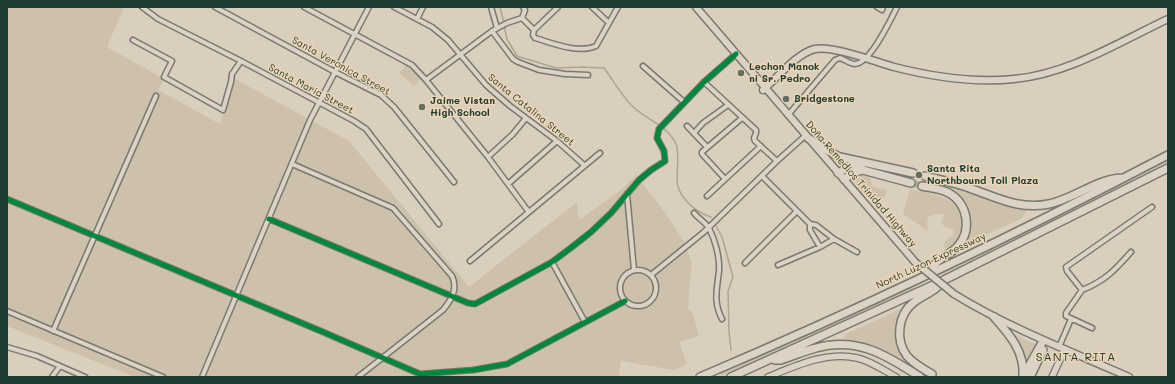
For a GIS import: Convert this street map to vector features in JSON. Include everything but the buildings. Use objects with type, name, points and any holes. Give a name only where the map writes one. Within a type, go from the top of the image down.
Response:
[{"type":"highway","points":[[807,137],[836,156],[913,173]]},
{"type":"highway","name":"North Luzon Expressway","points":[[700,377],[817,326],[930,273],[1125,178],[1168,155]]},
{"type":"highway","points":[[838,173],[850,166],[865,163]]},
{"type":"highway","points":[[731,377],[942,282],[1168,168]]},
{"type":"highway","points":[[844,179],[855,172],[863,170],[911,183]]},
{"type":"highway","points":[[925,176],[971,188],[1009,203],[1028,206],[1048,204],[1065,199],[1114,178],[1125,178]]},
{"type":"highway","points":[[922,186],[944,191],[954,197],[963,208],[967,223],[966,233],[961,243],[952,252],[936,263],[930,273]]},
{"type":"highway","points":[[932,374],[917,365],[902,348],[900,323],[904,313],[914,302],[937,289],[942,282]]},
{"type":"highway","points":[[994,317],[1016,345],[1022,357],[1024,367],[1023,377]]},
{"type":"highway","points":[[1023,377],[1045,341]]},
{"type":"highway","points":[[1030,377],[1045,341]]},
{"type":"highway","points":[[769,360],[781,360],[823,346],[841,344],[855,345],[883,355],[920,377]]},
{"type":"main road","name":"Doña Remedios Trinidad Highway","points":[[696,7],[915,262],[954,294],[994,317],[1045,341],[1129,377]]},
{"type":"main road","points":[[763,90],[799,58],[814,49],[831,50],[906,70],[966,80],[1026,78],[1072,64],[1168,19]]},
{"type":"main road","points":[[1052,377],[1062,348]]},
{"type":"main road","points":[[768,377],[817,359],[844,355],[858,358],[873,364],[896,377]]},
{"type":"street","name":"Santa Maria Street","points":[[142,7],[148,9],[158,19],[242,61],[354,121],[366,129],[439,224]]},
{"type":"street","name":"Santa Veronica Street","points":[[215,7],[335,72],[381,95],[388,101],[454,182]]},
{"type":"street","points":[[304,7],[412,65],[426,80],[488,158],[528,212]]},
{"type":"street","points":[[202,377],[310,120],[369,7]]},
{"type":"street","name":"Santa Catalina Street","points":[[394,7],[432,27],[448,40],[486,85],[557,141],[584,165]]},
{"type":"street","points":[[417,19],[423,7]]},
{"type":"street","points":[[491,7],[498,28]]},
{"type":"street","points":[[522,18],[525,10],[523,7]]},
{"type":"street","points":[[558,7],[534,30],[533,35],[535,38],[567,47],[590,49],[596,46],[618,7]]},
{"type":"street","points":[[592,7],[609,23]]},
{"type":"street","points":[[876,7],[882,10],[883,7]]},
{"type":"street","points":[[788,114],[835,60],[840,58],[854,64],[859,63],[878,44],[897,7]]},
{"type":"street","points":[[426,80],[492,31],[507,23],[522,18]]},
{"type":"street","points":[[522,18],[534,30]]},
{"type":"street","points":[[492,31],[513,59],[518,62],[539,70],[558,73],[588,74]]},
{"type":"street","points":[[133,40],[172,61],[164,77],[223,110],[232,74],[242,61]]},
{"type":"street","points":[[269,219],[468,303],[475,304],[552,262],[591,232],[639,180],[665,161],[664,151],[657,138],[659,129],[704,82],[736,54]]},
{"type":"street","points":[[643,66],[684,102]]},
{"type":"street","points":[[704,82],[756,130],[754,139],[777,161]]},
{"type":"street","points":[[53,330],[156,96]]},
{"type":"street","points":[[694,133],[703,123],[728,105]]},
{"type":"street","points":[[488,158],[513,134],[526,118]]},
{"type":"street","points":[[725,179],[702,154],[702,152],[742,118]]},
{"type":"street","points":[[687,126],[707,147]]},
{"type":"street","points":[[651,275],[688,246],[777,161],[807,137]]},
{"type":"street","points":[[508,184],[557,141]]},
{"type":"street","points":[[707,196],[760,146]]},
{"type":"street","points":[[470,261],[600,153]]},
{"type":"street","points":[[292,164],[393,208],[452,276],[455,282],[453,296],[443,310],[358,377]]},
{"type":"street","points":[[762,176],[810,224],[816,225],[834,239],[857,252]]},
{"type":"street","points":[[627,194],[634,270]]},
{"type":"street","points":[[7,199],[420,374],[458,372],[507,364],[625,301]]},
{"type":"street","points":[[1082,290],[1067,271],[1066,267],[1152,207]]},
{"type":"street","points":[[745,263],[797,211]]},
{"type":"street","points":[[694,213],[708,227],[716,246],[719,268],[716,300],[722,319]]},
{"type":"street","points":[[810,224],[810,230],[820,247]]},
{"type":"street","points":[[778,265],[820,247],[834,239]]},
{"type":"street","points":[[1092,328],[1071,319],[1066,316],[1066,313],[1082,290],[1097,284],[1111,274],[1131,252]]},
{"type":"street","points":[[552,262],[585,322]]},
{"type":"street","points":[[634,270],[640,270],[651,275],[656,286],[653,298],[649,302],[644,305],[633,306],[625,301],[620,291],[620,286],[624,276],[634,270]]},
{"type":"street","points":[[7,311],[163,377]]},
{"type":"street","points":[[1062,348],[1071,319]]},
{"type":"street","points":[[7,347],[37,356],[85,377]]},
{"type":"street","points":[[52,377],[60,366]]},
{"type":"street","points":[[457,377],[458,372]]},
{"type":"shaded area","points":[[7,7],[124,7],[107,47],[164,79],[158,90],[220,124],[235,79],[349,141],[469,287],[577,202],[579,220],[621,190],[636,175],[664,211],[684,242],[692,263],[688,308],[693,314],[699,336],[679,342],[687,364],[674,370],[621,361],[619,377],[135,377],[7,326]]},
{"type":"shaded area","points":[[406,65],[421,79],[414,86],[399,73]]},
{"type":"shaded area","points":[[1168,156],[1168,162],[1031,232],[942,275],[938,272]]},
{"type":"shaded area","points":[[863,174],[869,177],[873,187],[887,190],[884,198],[864,197],[857,189],[856,180]]},
{"type":"shaded area","points":[[948,187],[1027,209],[1022,218],[964,245],[969,227],[969,213],[962,200],[947,188]]},
{"type":"shaded area","points":[[910,189],[943,198],[955,204],[959,208],[962,219],[962,227],[959,238],[953,248],[947,249],[944,247],[945,241],[953,235],[954,230],[944,226],[941,223],[945,214],[929,216],[927,221],[928,231],[903,214]]},
{"type":"shaded area","points":[[911,286],[913,289],[722,376],[719,371]]},
{"type":"shaded area","points":[[905,307],[900,318],[906,359],[915,368],[883,352],[847,343],[844,337],[846,334]]},
{"type":"shaded area","points":[[1011,333],[1037,345],[1026,368]]},
{"type":"waterway","points":[[500,7],[504,23]]},
{"type":"waterway","points":[[504,26],[507,39],[517,56],[556,68],[604,68],[620,92],[631,105],[671,136],[677,145],[677,178],[680,191],[683,197],[693,207],[711,217]]},
{"type":"waterway","points":[[716,226],[722,237],[733,277],[728,291],[731,350]]},
{"type":"tunnel","points":[[913,173],[925,176]]},
{"type":"tunnel","points":[[911,183],[922,186]]},
{"type":"cycle path","points":[[269,219],[468,303],[475,304],[552,262],[591,232],[611,213],[639,180],[665,161],[664,151],[657,138],[659,129],[704,82],[736,54]]},
{"type":"cycle path","points":[[7,199],[420,374],[473,370],[507,364],[625,301]]},
{"type":"place","name":"Lechon Manok ni Sr. Pedro","points":[[741,73]]},
{"type":"place","name":"Bridgestone","points":[[786,99]]},
{"type":"place","name":"Jaime Vistan High School","points":[[422,107]]},
{"type":"place","name":"Santa Rita Northbound Toll Plaza","points":[[919,175]]},
{"type":"district","name":"SANTA RITA","points":[[1076,357]]}]
